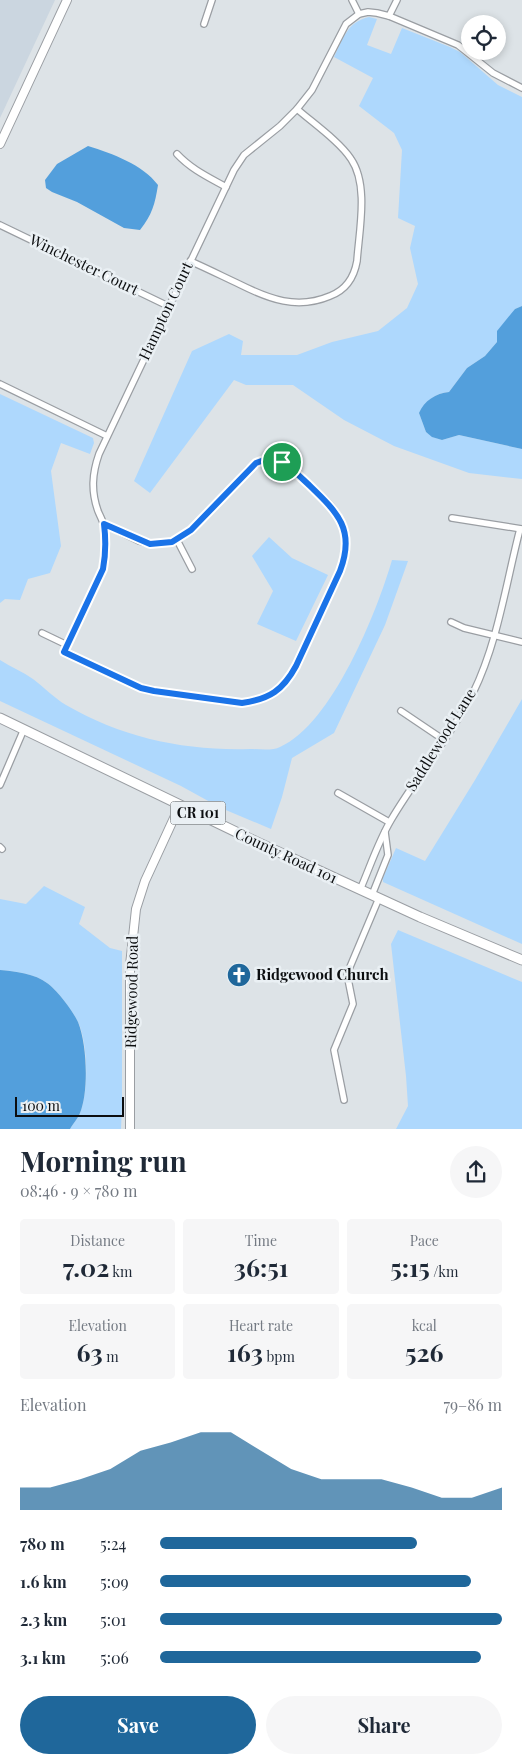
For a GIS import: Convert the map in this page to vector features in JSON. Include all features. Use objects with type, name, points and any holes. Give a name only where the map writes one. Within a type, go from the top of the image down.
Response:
[{"type":"main road","name":"County Road 101","points":[[0,718],[259,844],[468,938],[522,960]]},
{"type":"street","points":[[0,144],[67,0]]},
{"type":"street","points":[[204,24],[212,0]]},
{"type":"street","points":[[352,0],[359,14],[368,12],[389,16],[458,45],[493,73],[522,88]]},
{"type":"street","points":[[389,16],[397,0]]},
{"type":"street","name":"Hampton Court","points":[[67,645],[103,569],[106,547],[104,524],[94,497],[92,483],[94,468],[107,436],[234,170],[244,155],[280,126],[297,109],[312,90],[346,24],[359,14]]},
{"type":"street","points":[[190,260],[262,296],[288,303],[315,301],[327,297],[344,288],[351,280],[357,261],[362,191],[360,179],[350,158],[297,109]]},
{"type":"street","points":[[177,154],[195,170],[226,187]]},
{"type":"street","name":"Winchester Court","points":[[0,225],[168,306]]},
{"type":"street","points":[[0,384],[107,436]]},
{"type":"street","points":[[42,633],[67,645],[64,652],[141,688],[229,701],[249,702],[269,696],[280,689],[289,678],[344,559],[345,533],[337,515],[325,500],[289,467],[273,459],[256,463],[191,530],[177,540],[161,544],[150,544],[104,524]]},
{"type":"street","points":[[452,518],[521,529]]},
{"type":"street","name":"Saddlewood Lane","points":[[360,890],[389,822],[444,740],[472,693],[483,669],[494,636],[521,529]]},
{"type":"street","points":[[177,540],[192,569]]},
{"type":"street","points":[[451,622],[464,628],[522,642]]},
{"type":"street","points":[[401,712],[444,740]]},
{"type":"street","points":[[0,785],[24,729]]},
{"type":"street","points":[[338,793],[389,822]]},
{"type":"street","name":"Ridgewood Road","points":[[130,1129],[130,965],[136,909],[145,880],[180,805]]},
{"type":"street","name":"Saddlewood Lane","points":[[344,1100],[334,1050],[353,1004],[346,974],[376,897],[388,855],[385,832]]},
{"type":"shaded area","points":[[0,0],[55,0],[0,118]]},
{"type":"shaded area","points":[[369,17],[377,19],[367,45],[391,54],[402,28],[460,52],[461,60],[469,60],[498,85],[522,97],[522,306],[515,309],[497,342],[485,356],[467,368],[449,392],[431,398],[419,413],[426,432],[433,437],[442,440],[459,435],[522,449],[522,479],[469,473],[394,446],[344,420],[293,385],[246,385],[234,380],[150,493],[134,481],[192,351],[229,334],[243,341],[241,355],[297,355],[332,342],[378,331],[407,308],[418,284],[410,248],[415,226],[398,218],[402,150],[394,133],[359,106],[373,78],[334,57],[347,32],[362,19]]},
{"type":"shaded area","points":[[88,146],[117,156],[144,171],[158,185],[152,209],[140,230],[124,228],[77,202],[46,188],[45,180],[57,164]]},
{"type":"shaded area","points":[[522,306],[522,449],[459,435],[442,440],[432,437],[426,432],[419,413],[421,409],[431,398],[449,392],[467,368],[485,356],[497,342],[497,331],[515,309]]},
{"type":"shaded area","points":[[0,394],[93,438],[94,443],[90,454],[61,443],[51,471],[61,546],[50,573],[28,579],[20,600],[5,599],[0,603]]},
{"type":"shaded area","points":[[269,537],[292,558],[328,575],[296,641],[257,624],[273,591],[252,556]]},
{"type":"shaded area","points":[[392,560],[408,561],[385,625],[334,733],[292,758],[271,829],[221,808],[181,786],[0,701],[0,660],[33,679],[66,705],[110,726],[132,734],[178,745],[202,748],[266,750],[280,747],[299,734],[317,715],[334,691],[364,636]]},
{"type":"shaded area","points":[[522,699],[522,944],[383,882],[383,878],[396,848],[425,861]]},
{"type":"shaded area","points":[[44,886],[85,907],[79,924],[110,948],[122,951],[121,1129],[70,1129],[77,1119],[83,1104],[86,1080],[84,1042],[78,1022],[60,996],[42,980],[25,974],[0,970],[0,899],[26,904]]},
{"type":"shaded area","points":[[398,930],[522,982],[522,1129],[396,1129],[408,1106],[391,944]]},
{"type":"shaded area","points":[[0,970],[37,977],[51,986],[78,1022],[85,1055],[86,1080],[83,1104],[77,1119],[70,1129],[0,1129]]},
{"type":"place","name":"Ridgewood Church","points":[[239,975]]},
{"type":"route","points":[[273,459],[282,462],[334,509],[345,533],[346,546],[340,571],[296,666],[280,689],[256,701],[242,703],[154,691],[129,683],[64,652],[103,569],[106,554],[104,524],[150,544],[172,542],[191,530],[256,463],[273,459]]}]
